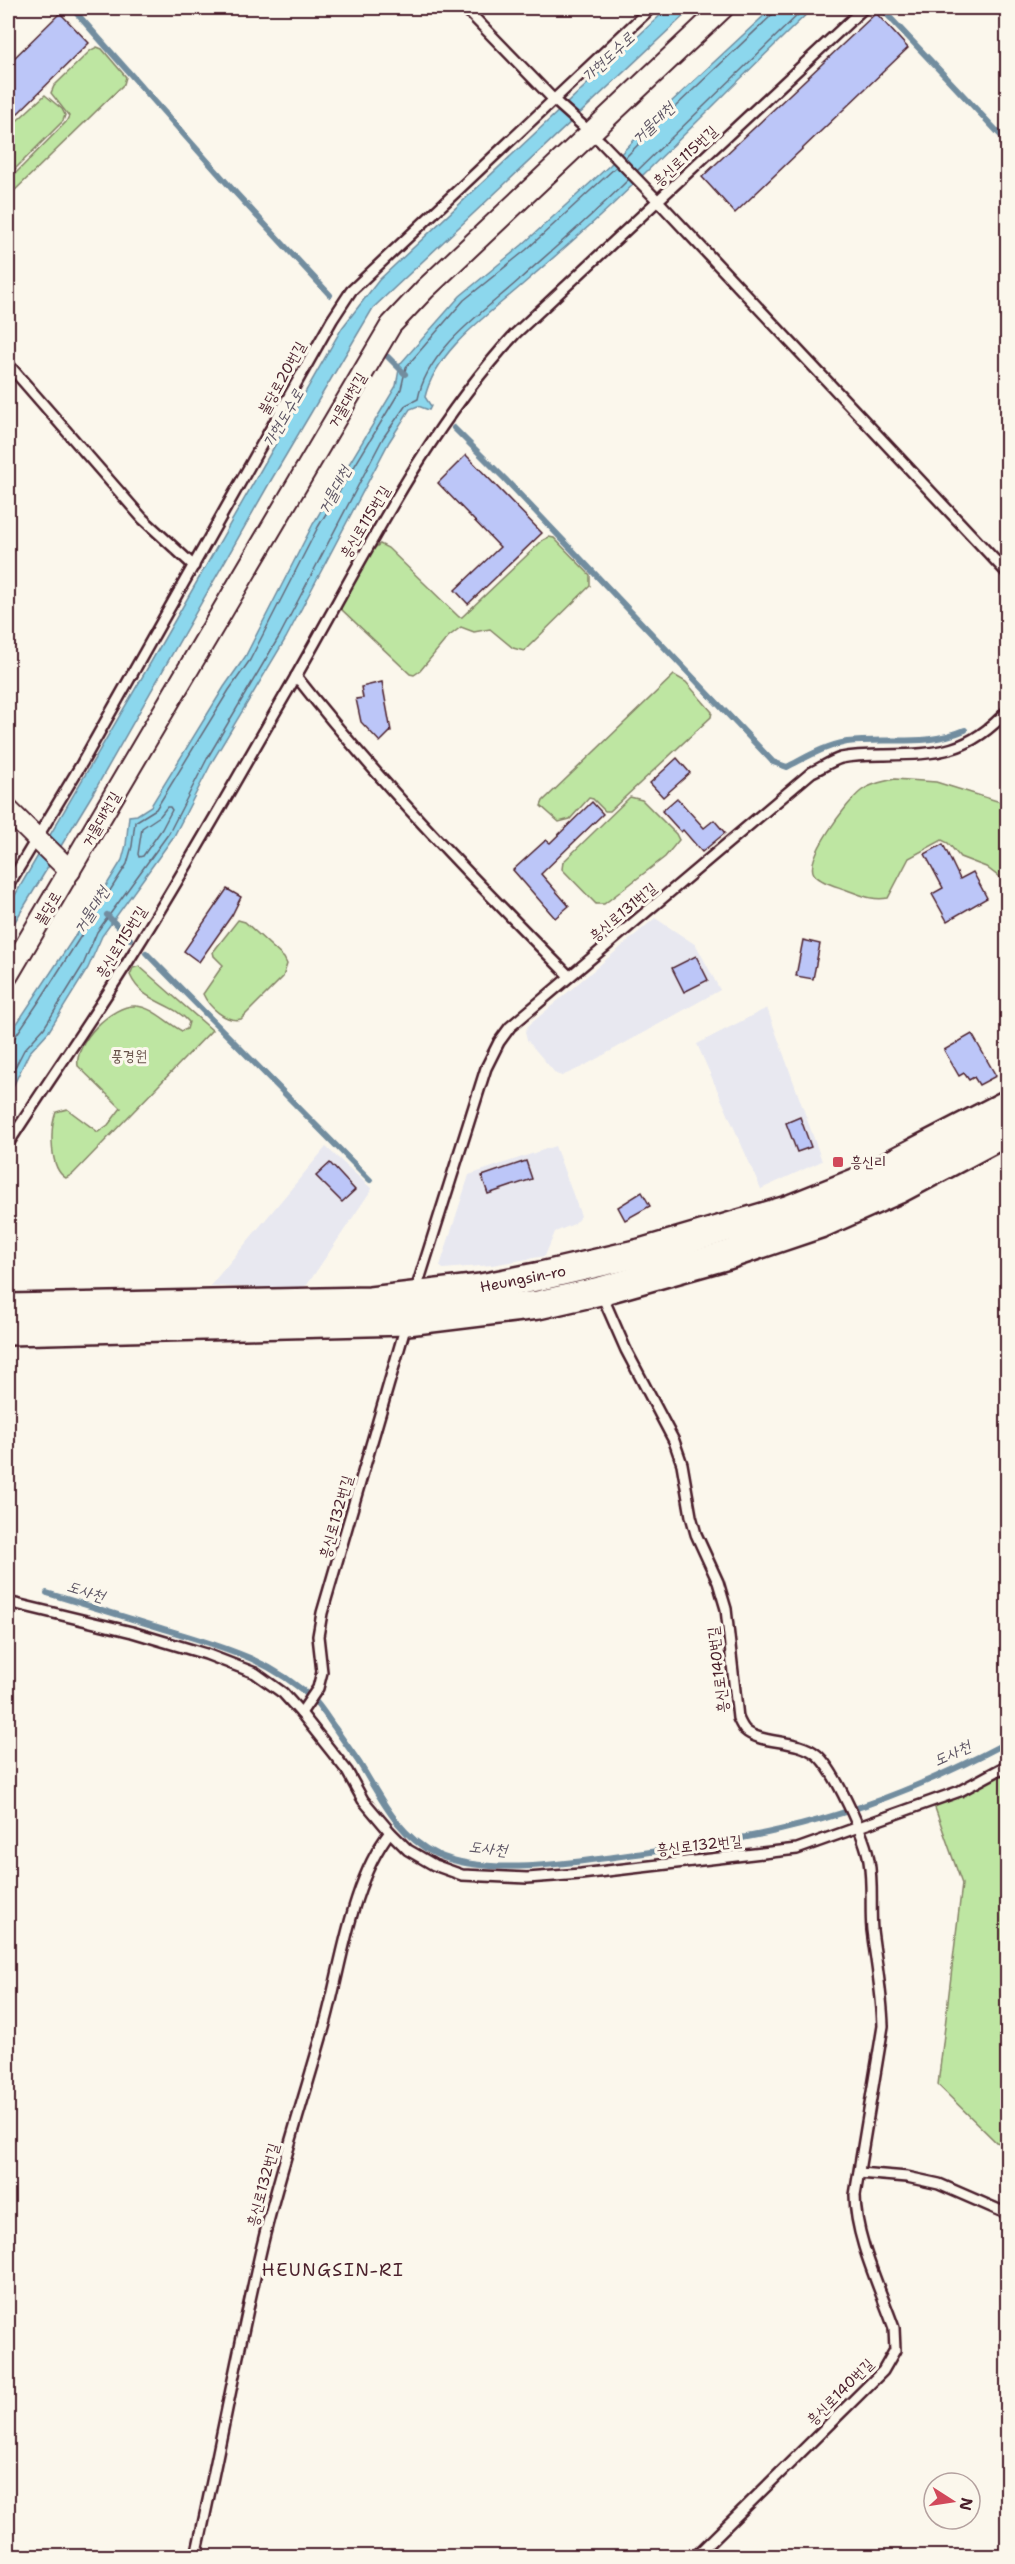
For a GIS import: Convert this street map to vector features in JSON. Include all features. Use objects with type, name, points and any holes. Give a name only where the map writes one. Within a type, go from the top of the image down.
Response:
[{"type":"main road","name":"Heungsin-ro","points":[[8,1331],[410,1309],[538,1305],[651,1250],[787,1210],[821,1197],[875,1173],[1008,1104]]},
{"type":"main road","name":"Heungsin-ro","points":[[597,1278],[728,1255],[823,1223],[897,1190],[1008,1131]]},
{"type":"main road","name":"Heungsin-ro","points":[[8,1308],[316,1303],[410,1309]]},
{"type":"street","name":"거물대천길","points":[[70,871],[391,325],[425,289],[723,8]]},
{"type":"street","points":[[8,810],[70,871]]},
{"type":"street","name":"불당로","points":[[8,975],[70,871]]},
{"type":"lane","points":[[465,8],[557,103],[591,132],[659,202],[1008,574]]},
{"type":"lane","name":"불당로20번길","points":[[8,886],[82,763],[332,320],[351,291],[557,103],[651,8]]},
{"type":"lane","name":"흥신로115번길","points":[[8,1144],[137,947],[296,676],[356,566],[411,475],[485,366],[515,333],[659,202],[864,8]]},
{"type":"lane","points":[[8,364],[143,519],[194,566]]},
{"type":"lane","points":[[296,676],[353,747],[484,890],[569,976]]},
{"type":"lane","name":"흥신로131번길","points":[[410,1309],[486,1068],[499,1042],[510,1027],[812,772],[838,759],[941,752],[960,747],[979,738],[1008,710]]},
{"type":"lane","name":"흥신로140번길","points":[[597,1278],[626,1350],[674,1441],[682,1464],[694,1525],[718,1582],[726,1609],[738,1718],[745,1730],[756,1736],[805,1746],[819,1757],[830,1770],[866,1846],[870,1862],[870,1902],[882,1998],[883,2026],[855,2210],[894,2328],[896,2342],[892,2358],[862,2393],[696,2556]]},
{"type":"lane","name":"흥신로132번길","points":[[410,1309],[322,1613],[318,1636],[322,1672],[318,1688],[304,1709],[347,1771],[363,1800],[408,1850],[434,1865],[462,1875],[527,1878],[797,1849],[855,1822],[960,1791],[1008,1765]]},
{"type":"lane","points":[[8,1602],[132,1632],[233,1663],[255,1673],[304,1709]]},
{"type":"lane","name":"흥신로132번길","points":[[196,2556],[242,2339],[281,2172],[325,2022],[357,1897],[369,1863],[390,1832]]},
{"type":"lane","points":[[859,2173],[907,2177],[939,2184],[1008,2214]]},
{"type":"shaded area","points":[[655,918],[696,945],[720,990],[582,1067],[562,1076],[556,1074],[527,1040],[525,1032],[528,1026]]},
{"type":"shaded area","points":[[767,1008],[822,1161],[761,1189],[697,1044]]},
{"type":"shaded area","points":[[555,1146],[581,1216],[574,1224],[555,1232],[545,1256],[492,1265],[443,1269],[440,1266],[469,1175]]},
{"type":"shaded area","points":[[326,1147],[372,1189],[307,1285],[301,1288],[210,1286]]},
{"type":"green space","points":[[97,47],[102,49],[126,77],[124,84],[8,197],[8,181],[66,122],[69,116],[51,93],[54,86],[91,50]]},
{"type":"green space","points":[[45,95],[62,109],[65,115],[63,121],[8,176],[8,129]]},
{"type":"green space","points":[[549,537],[554,538],[590,575],[590,586],[524,651],[513,648],[490,629],[474,632],[461,627],[448,637],[420,671],[414,675],[410,674],[340,608],[372,550],[380,544],[388,548],[459,617],[462,617],[543,540]]},
{"type":"green space","points":[[674,675],[686,682],[712,712],[711,717],[610,811],[605,811],[589,798],[570,819],[559,822],[541,806],[543,801]]},
{"type":"green space","points":[[895,779],[936,782],[1007,804],[1007,883],[986,867],[960,857],[948,843],[942,840],[909,858],[888,898],[867,897],[829,884],[817,877],[813,867],[815,856],[847,806],[861,791],[877,783]]},
{"type":"green space","points":[[630,797],[642,800],[676,834],[679,840],[665,857],[612,898],[604,904],[596,904],[562,869],[563,862]]},
{"type":"green space","points":[[238,920],[245,922],[284,958],[287,964],[283,977],[241,1019],[235,1020],[219,1013],[209,1004],[203,994],[223,965],[213,952]]},
{"type":"green space","name":"풍경원","points":[[139,966],[212,1030],[73,1174],[66,1178],[56,1166],[52,1148],[56,1112],[67,1109],[98,1132],[108,1125],[121,1108],[78,1066],[78,1057],[88,1036],[116,1011],[136,1006],[154,1013],[182,1031],[187,1029],[189,1022],[182,1015],[142,992],[130,975],[133,968]]},
{"type":"green space","points":[[1007,1764],[1007,2145],[996,2142],[938,2085],[962,1884],[934,1805]]},
{"type":"water","points":[[668,8],[692,8],[373,308],[270,482],[92,795],[8,933],[8,907],[342,328],[379,280]]},
{"type":"water","name":"거물대천","points":[[772,8],[813,8],[611,206],[479,321],[440,364],[425,397],[431,406],[429,410],[418,406],[410,409],[389,442],[286,638],[213,760],[174,836],[102,936],[88,968],[49,1031],[29,1053],[8,1097],[8,1037],[122,860],[129,816],[137,815],[151,806],[245,657],[313,524],[396,386],[400,364],[460,296],[522,245],[610,165],[670,103]]},
{"type":"building","points":[[60,13],[89,43],[8,123],[8,64]]},
{"type":"building","points":[[876,13],[908,48],[735,213],[702,177]]},
{"type":"building","points":[[466,455],[542,533],[468,604],[455,590],[500,547],[438,483]]},
{"type":"building","points":[[382,682],[391,731],[380,742],[361,722],[356,699],[363,698],[361,687]]},
{"type":"building","points":[[677,758],[690,773],[663,797],[650,783]]},
{"type":"building","points":[[677,798],[704,828],[714,820],[725,833],[702,852],[662,811]]},
{"type":"building","points":[[592,802],[603,814],[541,874],[569,906],[555,918],[513,870],[546,840],[550,843]]},
{"type":"building","points":[[943,844],[960,879],[973,872],[987,898],[947,921],[932,894],[943,888],[925,854]]},
{"type":"building","points":[[227,889],[241,897],[232,915],[199,962],[184,951]]},
{"type":"building","points":[[803,940],[820,944],[813,979],[796,976]]},
{"type":"building","points":[[696,956],[708,980],[684,992],[672,968]]},
{"type":"building","points":[[972,1034],[996,1076],[979,1085],[974,1077],[969,1080],[964,1073],[959,1076],[944,1050]]},
{"type":"building","points":[[800,1117],[811,1147],[797,1152],[786,1123]]},
{"type":"building","points":[[526,1161],[532,1179],[488,1194],[482,1176]]},
{"type":"building","points":[[330,1163],[355,1190],[342,1202],[316,1176]]},
{"type":"building","points":[[642,1192],[650,1206],[625,1220],[618,1207]]},
{"type":"waterway","points":[[72,8],[233,190],[330,295]]},
{"type":"waterway","points":[[881,8],[1008,143]]},
{"type":"waterway","points":[[388,357],[405,374]]},
{"type":"waterway","points":[[454,428],[773,762],[787,767],[823,749],[847,742],[921,740],[965,730]]},
{"type":"waterway","name":"거물대천","points":[[107,915],[130,939]]},
{"type":"waterway","points":[[146,953],[370,1180]]},
{"type":"waterway","name":"도사천","points":[[47,1593],[204,1641],[243,1655],[281,1674],[319,1705],[360,1764],[383,1803],[411,1837],[436,1854],[455,1861],[477,1865],[524,1866],[571,1863],[759,1835],[810,1823],[897,1794],[1008,1742]]},
{"type":"place","name":"흥신리","points":[[838,1162]]},
{"type":"district","name":"HEUNGSIN-RI","points":[[333,2270]]},
{"type":"water label","name":"가현도수로","points":[[608,57]]},
{"type":"water label","name":"가현도수로","points":[[283,418]]}]
